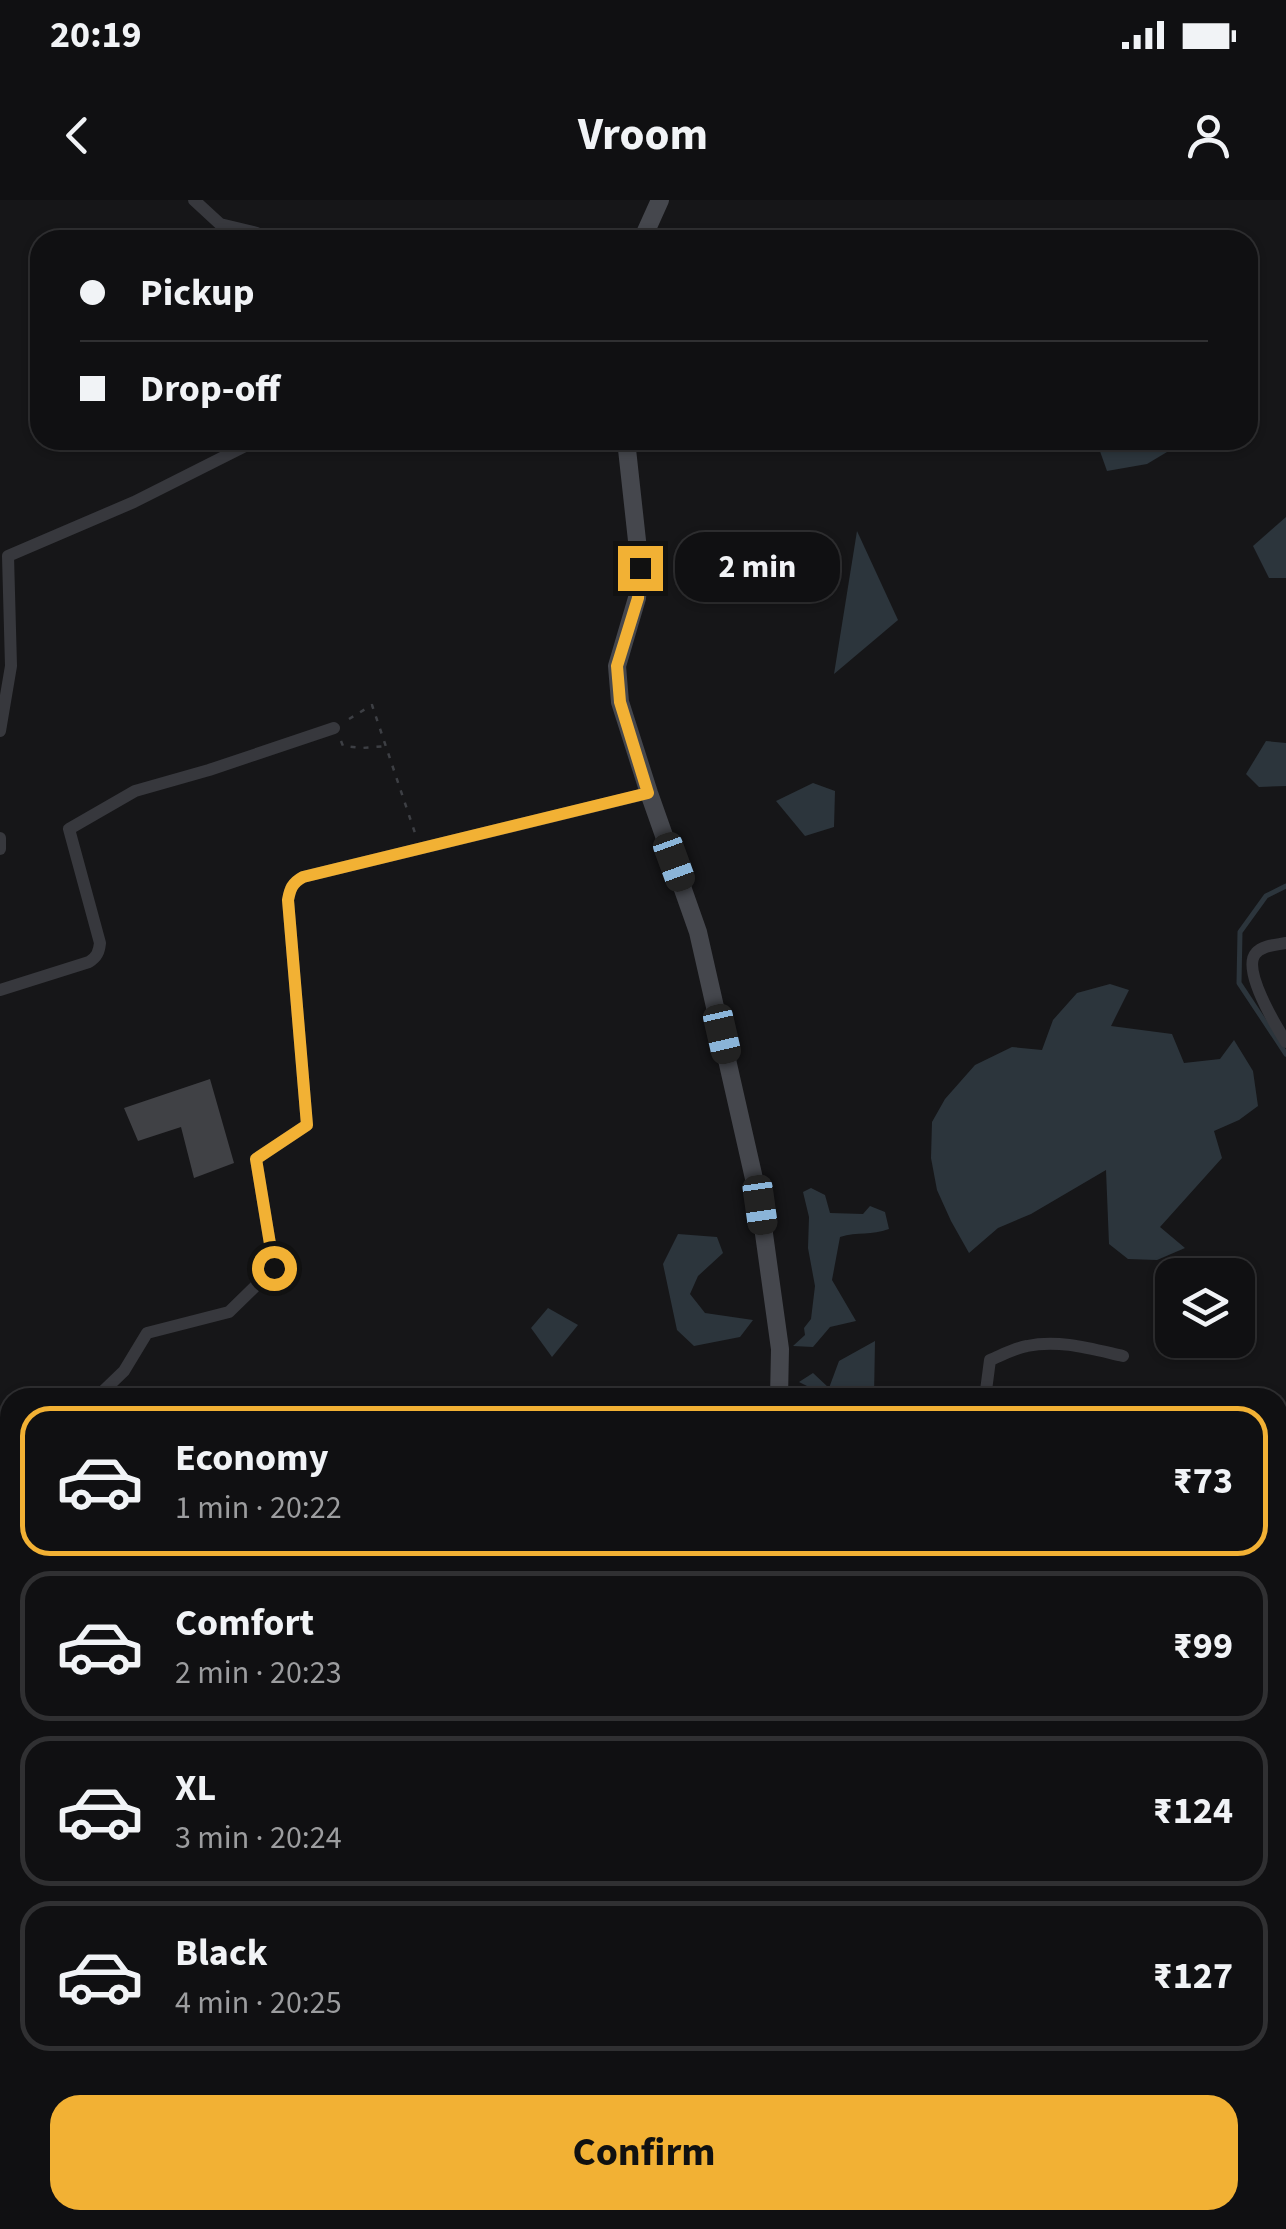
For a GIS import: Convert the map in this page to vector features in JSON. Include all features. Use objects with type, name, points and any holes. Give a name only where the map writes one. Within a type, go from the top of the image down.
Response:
[{"type":"street","points":[[194,200],[220,224],[245,230]]},
{"type":"street","points":[[646,230],[660,200]]},
{"type":"street","points":[[0,731],[11,666],[8,556],[134,502],[237,450]]},
{"type":"street","points":[[627,450],[640,568],[638,598],[617,666],[620,702],[698,932],[760,1205],[780,1349],[779,1388]]},
{"type":"street","points":[[0,990],[89,962],[99,952],[100,943],[69,829],[135,792],[334,728]]},
{"type":"street","points":[[106,1388],[124,1371],[147,1333],[230,1312],[274,1268],[256,1159],[307,1125],[288,900],[295,882],[648,793]]},
{"type":"street","points":[[0,838],[0,849]]},
{"type":"street","points":[[1286,943],[1257,952],[1251,973],[1286,1042]]},
{"type":"street","points":[[986,1388],[990,1360],[1025,1346],[1050,1343],[1123,1356]]},
{"type":"path","points":[[386,746],[344,746],[334,728],[372,705],[386,746],[420,849]]},
{"type":"shaded area","points":[[1100,450],[1170,450],[1147,464],[1107,471]]},
{"type":"shaded area","points":[[1286,517],[1286,578],[1269,578],[1253,546]]},
{"type":"shaded area","points":[[857,531],[898,620],[834,674]]},
{"type":"shaded area","points":[[1266,741],[1286,743],[1286,786],[1259,787],[1246,774]]},
{"type":"shaded area","points":[[813,783],[835,791],[834,827],[805,836],[776,801]]},
{"type":"shaded area","points":[[1110,984],[1129,990],[1111,1026],[1172,1034],[1184,1063],[1220,1059],[1234,1040],[1253,1071],[1258,1106],[1214,1131],[1222,1158],[1160,1227],[1185,1248],[1155,1260],[1128,1259],[1109,1244],[1106,1170],[1031,1214],[998,1228],[969,1253],[937,1190],[931,1158],[932,1122],[945,1099],[975,1065],[1012,1047],[1042,1050],[1053,1020],[1077,993]]},
{"type":"shaded area","points":[[811,1188],[825,1195],[830,1213],[863,1214],[870,1206],[885,1212],[889,1229],[840,1237],[832,1280],[856,1321],[830,1327],[813,1347],[793,1346],[805,1335],[804,1328],[811,1319],[815,1286],[803,1192]]},
{"type":"shaded area","points":[[678,1234],[717,1237],[723,1253],[698,1276],[690,1294],[705,1313],[753,1320],[740,1337],[694,1346],[677,1330],[663,1264]]},
{"type":"shaded area","points":[[548,1308],[578,1325],[552,1357],[531,1328]]},
{"type":"shaded area","points":[[875,1341],[874,1388],[829,1388],[839,1361]]},
{"type":"shaded area","points":[[813,1373],[829,1388],[811,1388],[799,1382]]},
{"type":"building","points":[[210,1079],[234,1163],[194,1178],[181,1127],[138,1141],[124,1108]]},
{"type":"waterway","points":[[1286,886],[1266,896],[1240,932],[1239,983],[1286,1054]]},
{"type":"route","points":[[274,1268],[256,1159],[307,1125],[290,890],[303,877],[648,793],[620,702],[617,666],[638,598],[640,568]]}]
